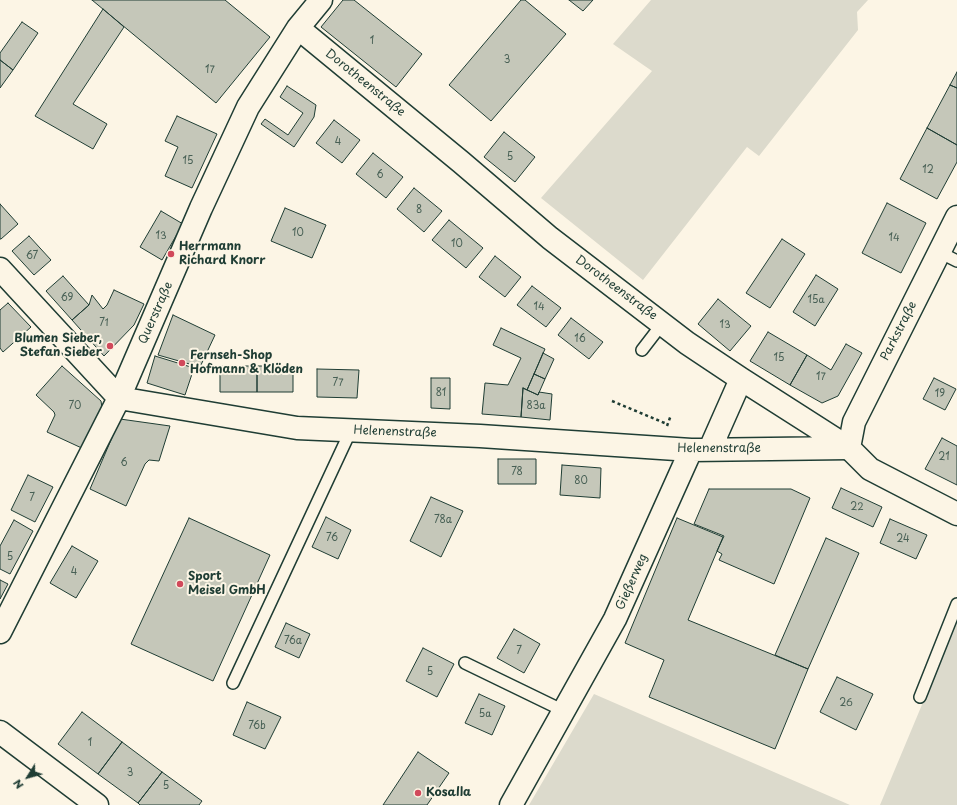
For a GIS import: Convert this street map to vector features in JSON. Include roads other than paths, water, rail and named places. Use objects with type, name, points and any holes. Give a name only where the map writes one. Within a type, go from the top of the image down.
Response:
[{"type":"street","name":"Querstraße","points":[[0,632],[119,398],[201,208],[248,107],[298,28],[320,0]]},
{"type":"street","name":"Dorotheenstraße","points":[[298,28],[461,162],[550,238],[686,343],[849,448],[870,469],[957,514]]},
{"type":"street","name":"Parkstraße","points":[[849,448],[854,422],[948,257],[957,217]]},
{"type":"street","points":[[0,269],[119,398]]},
{"type":"street","name":"Gießerweg","points":[[511,805],[615,619],[700,450],[741,379]]},
{"type":"street","name":"Helenenstraße","points":[[119,398],[297,428],[480,436],[700,450],[849,448]]},
{"type":"street","points":[[0,732],[97,805]]},
{"type":"lane","points":[[642,350],[662,324]]},
{"type":"lane","points":[[233,683],[351,430]]},
{"type":"lane","points":[[920,697],[957,604]]},
{"type":"lane","points":[[465,663],[564,711]]},
{"type":"place","name":"Herrmann Richard Knorr","points":[[171,254]]},
{"type":"place","name":"Blumen Sieber, Stefan Sieber","points":[[110,346]]},
{"type":"place","name":"Fernseh-Shop Hofmann & Klöden","points":[[182,363]]},
{"type":"place","name":"Sport Meisel GmbH","points":[[180,584]]},
{"type":"place","name":"Kosalla","points":[[418,793]]}]
